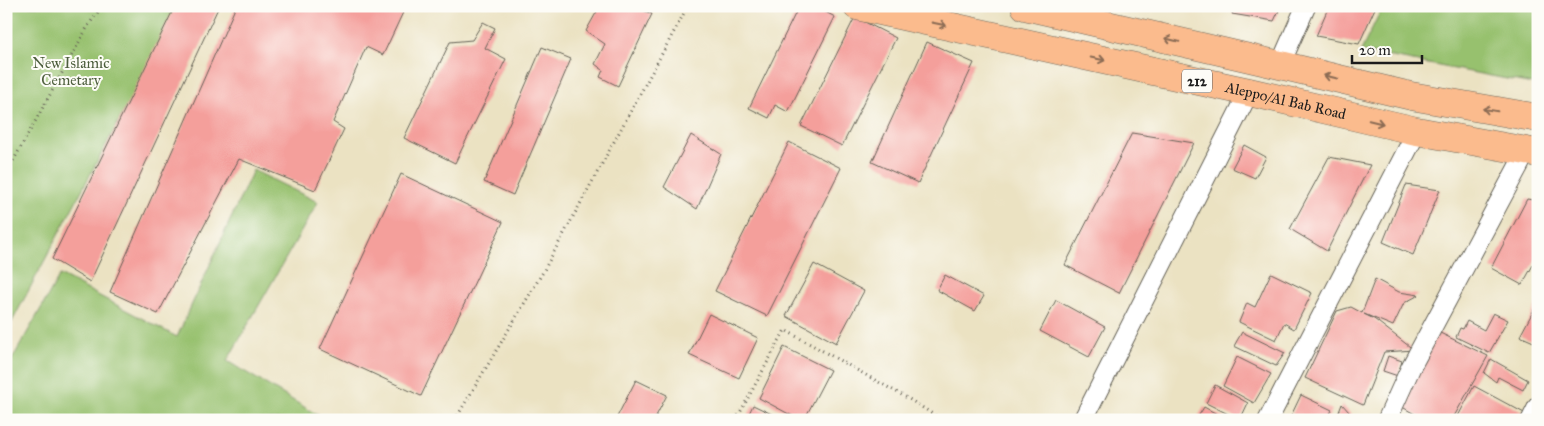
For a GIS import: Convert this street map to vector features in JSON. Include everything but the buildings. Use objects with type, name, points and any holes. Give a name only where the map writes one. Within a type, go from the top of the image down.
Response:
[{"type":"main road","name":"Aleppo/Al Bab Road","points":[[857,6],[1417,131],[1532,152]]},
{"type":"main road","name":"212","points":[[1025,6],[1411,96],[1538,118]]},
{"type":"street","points":[[1280,64],[1306,6]]},
{"type":"street","points":[[1084,420],[1249,92]]},
{"type":"street","points":[[1268,420],[1417,131]]},
{"type":"street","points":[[1387,420],[1411,367],[1532,152]]},
{"type":"street","points":[[1531,420],[1538,406]]},
{"type":"path","points":[[6,174],[88,26],[102,6]]},
{"type":"path","points":[[455,420],[543,272],[688,6]]},
{"type":"path","points":[[736,420],[784,330],[909,399],[942,420]]},
{"type":"green space","name":"New Islamic Cemetary","points":[[6,6],[180,6],[6,333]]},
{"type":"green space","points":[[1383,6],[1538,6],[1538,85],[1361,51]]},
{"type":"green space","points":[[253,170],[318,202],[227,361],[326,420],[6,420],[6,370],[60,275],[177,337]]}]
